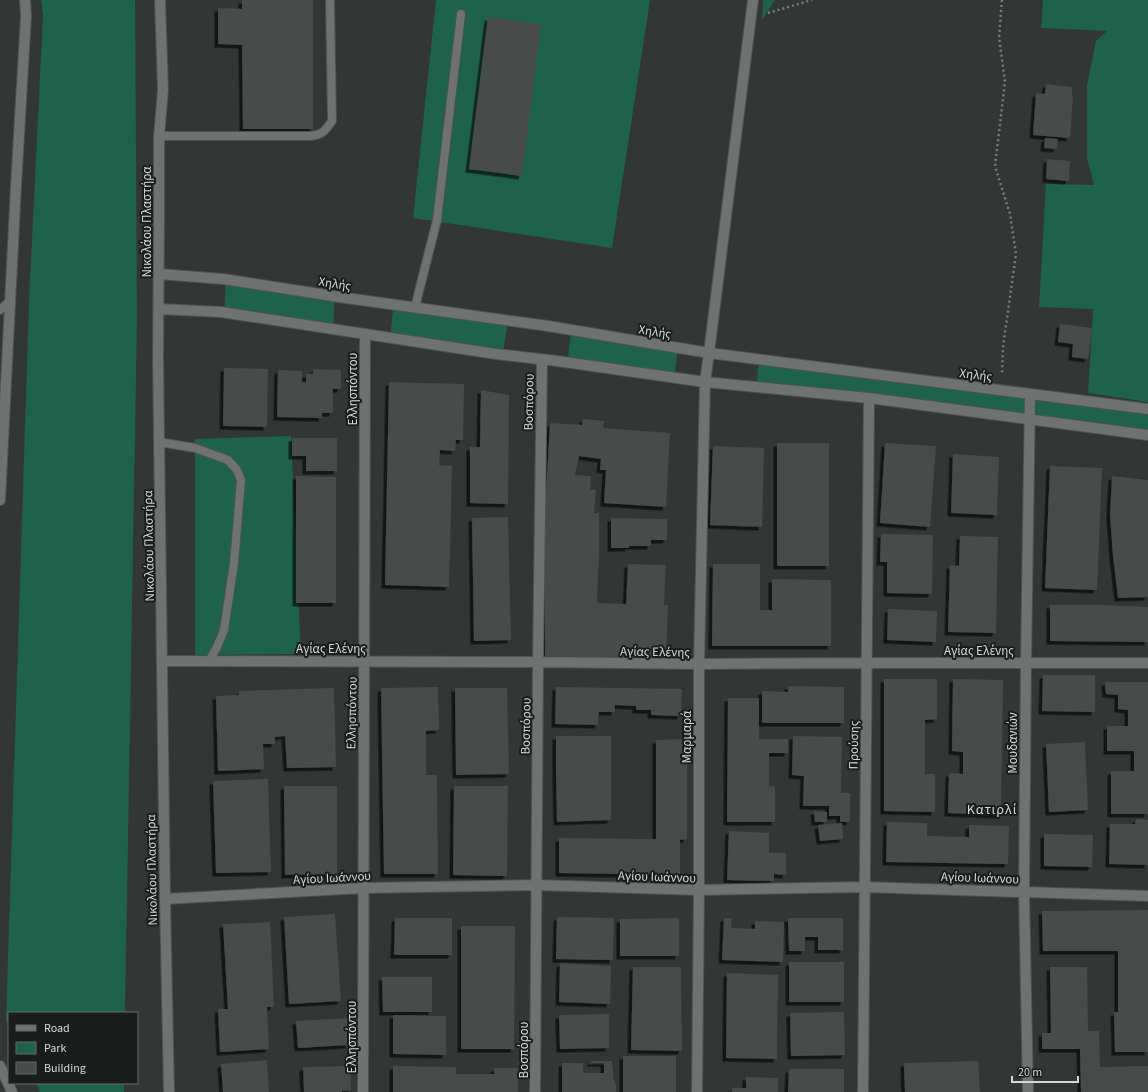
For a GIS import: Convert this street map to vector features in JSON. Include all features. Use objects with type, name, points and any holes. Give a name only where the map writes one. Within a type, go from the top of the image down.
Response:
[{"type":"street","points":[[0,500],[26,16],[25,0]]},
{"type":"street","name":"Νικολάου Πλαστήρα","points":[[160,0],[163,90],[159,136],[158,358],[164,899],[169,1092]]},
{"type":"street","name":"Μαρμαρά","points":[[696,1092],[699,890],[699,664],[705,382],[753,0]]},
{"type":"street","name":"Χηλής","points":[[159,274],[223,279],[339,297],[548,326],[709,353],[1148,409]]},
{"type":"street","points":[[159,309],[221,312],[496,354],[705,382],[869,398],[1148,435]]},
{"type":"street","name":"Ελλησπόντου","points":[[363,1092],[365,334]]},
{"type":"street","name":"Βοσπόρου","points":[[535,1092],[542,360]]},
{"type":"street","name":"Μουδανιών","points":[[1028,1092],[1024,892],[1030,394]]},
{"type":"street","name":"Προύσης","points":[[863,1092],[869,398]]},
{"type":"street","name":"Αγίας Ελένης","points":[[162,661],[699,664],[1148,663]]},
{"type":"street","name":"Αγίου Ιωάννου","points":[[164,899],[364,888],[536,885],[699,890],[864,887],[1148,896]]},
{"type":"street","points":[[0,1066],[8,1083]]},
{"type":"lane","points":[[159,136],[319,135],[332,121],[330,0]]},
{"type":"lane","points":[[415,307],[437,220],[461,14]]},
{"type":"lane","points":[[0,310],[10,301]]},
{"type":"lane","points":[[159,442],[195,448],[228,460],[237,470],[241,480],[234,563],[224,630],[208,661]]},
{"type":"path","points":[[750,19],[812,0]]},
{"type":"path","points":[[1002,0],[999,38],[1005,82],[995,166],[1010,214],[1016,254],[1003,347],[1002,390]]},
{"type":"green space","points":[[41,0],[135,0],[137,317],[125,1012],[8,1012],[8,1024],[6,1020],[29,302],[43,15]]},
{"type":"green space","points":[[436,0],[650,0],[612,248],[413,218]]},
{"type":"green space","points":[[763,0],[775,0],[762,20]]},
{"type":"green space","points":[[1043,0],[1148,0],[1148,402],[1088,393],[1093,309],[1039,307],[1046,184],[1094,185],[1087,158],[1087,85],[1096,41],[1107,31],[1041,28]]},
{"type":"green space","points":[[226,282],[335,296],[333,332],[224,318]]},
{"type":"green space","points":[[394,299],[508,322],[502,358],[390,340]]},
{"type":"green space","points":[[571,331],[678,346],[674,382],[567,368]]},
{"type":"green space","points":[[759,357],[887,370],[1029,395],[1028,419],[756,393]]},
{"type":"green space","points":[[1032,395],[1148,410],[1148,434],[1031,419]]},
{"type":"green space","points":[[291,436],[301,654],[195,655],[195,439]]},
{"type":"green space","points":[[36,1084],[124,1084],[124,1092],[40,1092]]},
{"type":"building","points":[[242,0],[313,0],[313,129],[243,129],[242,45],[218,44],[218,8],[242,9]]},
{"type":"building","points":[[488,17],[541,24],[522,176],[469,169]]},
{"type":"building","points":[[1046,84],[1072,87],[1073,96],[1070,138],[1033,135],[1036,93],[1045,94]]},
{"type":"building","points":[[1045,138],[1058,139],[1057,149],[1044,148]]},
{"type":"building","points":[[1047,159],[1070,161],[1069,181],[1046,179]]},
{"type":"building","points":[[1060,324],[1092,328],[1088,359],[1072,357],[1073,344],[1058,342]]},
{"type":"building","points":[[224,368],[268,369],[267,427],[223,426]]},
{"type":"building","points":[[314,369],[341,370],[341,389],[333,389],[333,413],[322,413],[322,418],[277,417],[278,370],[302,371],[302,382],[306,382],[306,374],[313,374]]},
{"type":"building","points":[[389,382],[464,384],[463,440],[456,440],[455,451],[440,450],[439,465],[452,466],[449,587],[385,585]]},
{"type":"building","points":[[481,390],[509,395],[508,504],[470,503],[470,447],[480,447]]},
{"type":"building","points":[[583,419],[604,421],[603,428],[670,433],[666,507],[604,503],[606,470],[600,470],[601,459],[579,456],[575,475],[591,476],[590,490],[596,490],[594,513],[599,513],[597,603],[626,604],[628,564],[666,565],[664,605],[668,605],[666,659],[545,656],[545,513],[550,423],[582,425]]},
{"type":"building","points":[[292,438],[337,438],[337,471],[306,471],[306,456],[292,456]]},
{"type":"building","points":[[777,443],[829,443],[829,566],[777,566]]},
{"type":"building","points":[[885,443],[936,446],[930,527],[880,523]]},
{"type":"building","points":[[713,446],[764,448],[762,527],[710,525]]},
{"type":"building","points":[[953,454],[999,457],[997,515],[951,513]]},
{"type":"building","points":[[1050,466],[1102,468],[1097,590],[1045,588]]},
{"type":"building","points":[[296,476],[336,477],[336,603],[296,603]]},
{"type":"building","points":[[1112,476],[1148,480],[1148,597],[1118,598],[1110,515]]},
{"type":"building","points":[[508,517],[511,640],[474,641],[472,518]]},
{"type":"building","points":[[611,518],[667,519],[667,540],[651,540],[651,546],[611,548]]},
{"type":"building","points":[[881,534],[933,535],[932,594],[887,593],[887,562],[880,562]]},
{"type":"building","points":[[960,536],[998,537],[996,633],[948,632],[950,565],[959,566]]},
{"type":"building","points":[[713,564],[760,564],[760,610],[772,610],[772,579],[831,580],[831,646],[712,646]]},
{"type":"building","points":[[1050,605],[1148,607],[1148,642],[1050,641]]},
{"type":"building","points":[[888,609],[937,611],[936,642],[887,640]]},
{"type":"building","points":[[1043,675],[1095,675],[1095,712],[1042,711]]},
{"type":"building","points":[[884,679],[937,679],[937,719],[925,720],[925,774],[935,774],[935,812],[884,811]]},
{"type":"building","points":[[953,679],[1003,680],[1001,815],[948,813],[949,773],[963,774],[963,752],[952,751]]},
{"type":"building","points":[[1105,682],[1148,682],[1148,814],[1111,814],[1111,771],[1134,771],[1134,751],[1107,751],[1107,726],[1128,726],[1128,710],[1118,709],[1118,695],[1106,694]]},
{"type":"building","points":[[788,686],[844,687],[844,723],[762,723],[762,691],[788,692]]},
{"type":"building","points":[[438,687],[439,730],[426,731],[426,775],[437,775],[438,874],[384,874],[381,688]]},
{"type":"building","points":[[556,687],[682,689],[681,716],[651,715],[651,710],[636,710],[636,706],[615,705],[615,712],[599,712],[598,725],[555,724]]},
{"type":"building","points":[[334,688],[336,767],[287,768],[285,736],[275,737],[275,744],[263,744],[264,769],[218,771],[216,696],[239,695],[239,691]]},
{"type":"building","points":[[455,688],[507,688],[509,774],[456,775]]},
{"type":"building","points":[[728,698],[759,698],[759,739],[788,739],[788,753],[769,753],[769,786],[775,786],[775,822],[727,822]]},
{"type":"building","points":[[556,736],[611,736],[611,820],[557,822]]},
{"type":"building","points":[[793,736],[842,737],[841,793],[850,793],[850,822],[840,822],[840,816],[829,816],[829,806],[803,806],[804,776],[792,775]]},
{"type":"building","points":[[687,739],[687,839],[680,840],[680,875],[559,873],[559,838],[656,839],[656,740]]},
{"type":"building","points":[[1085,742],[1088,810],[1049,812],[1046,744]]},
{"type":"building","points":[[268,779],[271,872],[216,873],[213,781]]},
{"type":"building","points":[[284,786],[337,786],[337,874],[285,875]]},
{"type":"building","points":[[454,786],[508,786],[507,876],[453,875]]},
{"type":"building","points":[[814,811],[827,812],[827,822],[815,822]]},
{"type":"building","points":[[1136,819],[1148,820],[1148,865],[1109,864],[1110,824],[1135,824]]},
{"type":"building","points":[[887,822],[927,823],[927,836],[969,837],[969,825],[1009,826],[1008,864],[886,862]]},
{"type":"building","points":[[842,823],[843,839],[820,841],[818,825]]},
{"type":"building","points":[[729,831],[769,833],[769,853],[786,853],[786,875],[774,874],[774,881],[727,880]]},
{"type":"building","points":[[1044,834],[1093,835],[1092,867],[1044,866]]},
{"type":"building","points":[[1148,910],[1148,1052],[1115,1052],[1114,1012],[1118,1012],[1118,951],[1043,951],[1042,911]]},
{"type":"building","points":[[335,914],[341,1001],[289,1004],[284,917]]},
{"type":"building","points":[[557,917],[614,918],[613,960],[556,959]]},
{"type":"building","points":[[395,918],[452,918],[452,955],[394,955]]},
{"type":"building","points":[[679,918],[679,956],[620,956],[620,919]]},
{"type":"building","points":[[724,918],[732,918],[731,928],[755,929],[755,921],[784,922],[783,962],[722,960]]},
{"type":"building","points":[[788,918],[843,918],[843,950],[818,950],[818,937],[805,937],[805,951],[789,951]]},
{"type":"building","points":[[270,922],[274,1007],[267,1007],[269,1049],[220,1052],[218,1009],[228,1009],[223,924]]},
{"type":"building","points":[[461,926],[515,926],[514,1049],[461,1049]]},
{"type":"building","points":[[789,962],[844,962],[844,1002],[789,1002]]},
{"type":"building","points":[[560,963],[611,966],[610,1004],[559,1002]]},
{"type":"building","points":[[633,967],[681,967],[682,1051],[631,1050]]},
{"type":"building","points":[[1050,967],[1087,967],[1088,1031],[1099,1031],[1100,1067],[1148,1066],[1148,1092],[1081,1092],[1080,1049],[1042,1049],[1042,1033],[1051,1033]]},
{"type":"building","points":[[727,973],[778,975],[777,1059],[726,1058]]},
{"type":"building","points":[[382,977],[432,977],[432,1012],[383,1012]]},
{"type":"building","points":[[844,1012],[845,1055],[791,1056],[790,1013]]},
{"type":"building","points":[[609,1014],[609,1048],[560,1049],[559,1015]]},
{"type":"building","points":[[393,1015],[446,1016],[446,1055],[393,1054]]},
{"type":"building","points":[[347,1018],[349,1045],[298,1048],[296,1021]]},
{"type":"building","points":[[623,1056],[676,1056],[676,1092],[623,1092]]},
{"type":"building","points":[[267,1060],[269,1092],[223,1092],[221,1064]]},
{"type":"building","points":[[591,1061],[612,1061],[616,1092],[562,1092],[562,1063],[583,1063],[583,1073],[604,1073],[604,1063],[591,1063]]},
{"type":"building","points":[[978,1061],[980,1092],[905,1092],[904,1063]]},
{"type":"building","points":[[350,1066],[351,1090],[342,1092],[304,1092],[303,1067]]},
{"type":"building","points":[[393,1066],[456,1067],[456,1074],[494,1074],[494,1068],[518,1068],[518,1092],[393,1092]]},
{"type":"building","points":[[789,1069],[844,1069],[844,1092],[788,1092]]},
{"type":"building","points":[[746,1077],[778,1078],[778,1092],[732,1092],[732,1088],[746,1088]]},
{"type":"district","name":"Κατιρλί","points":[[992,809]]}]
